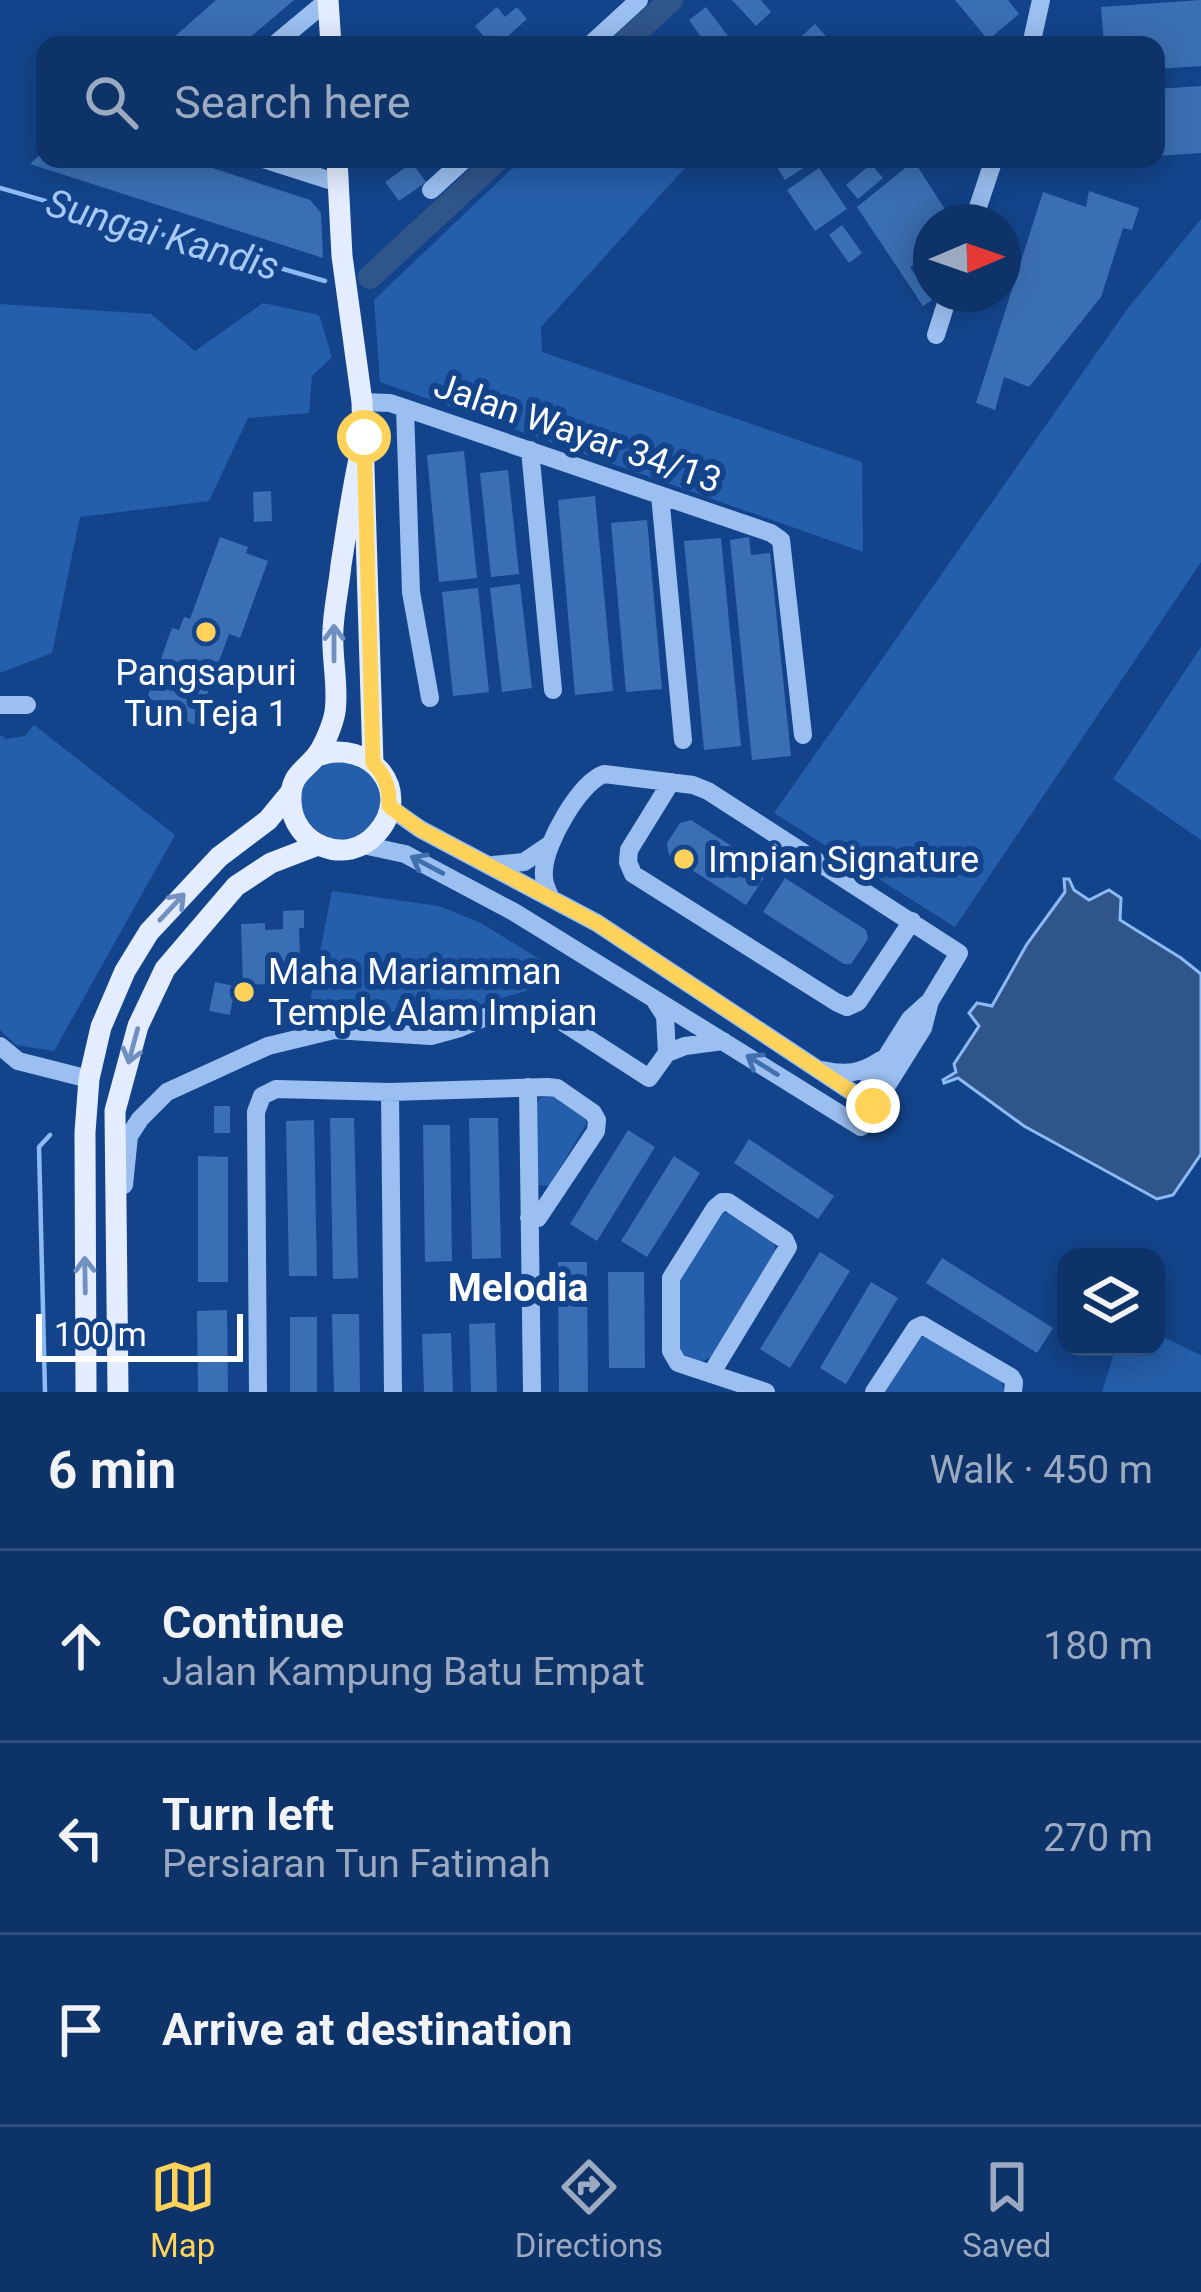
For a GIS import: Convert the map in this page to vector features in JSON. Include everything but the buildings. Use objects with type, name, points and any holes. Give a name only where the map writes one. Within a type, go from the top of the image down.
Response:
[{"type":"main road","points":[[328,0],[330,36]]},
{"type":"main road","points":[[337,168],[342,256],[362,403],[373,763]]},
{"type":"main road","points":[[316,756],[335,713],[333,628],[364,437]]},
{"type":"main road","points":[[346,750],[361,754],[382,774],[389,806],[379,832],[363,845],[334,850],[318,845],[295,822],[291,792],[304,765],[316,756],[346,750]]},
{"type":"main road","points":[[86,1392],[85,1132],[88,1078],[101,1027],[125,971],[149,932],[219,856],[268,820],[291,792]]},
{"type":"main road","points":[[118,1392],[115,1111],[138,1026],[165,969],[236,886],[271,863],[318,845]]},
{"type":"street","points":[[285,36],[328,0]]},
{"type":"street","points":[[600,36],[639,0]]},
{"type":"street","points":[[1032,36],[1041,0]]},
{"type":"street","points":[[291,168],[338,183]]},
{"type":"street","points":[[431,190],[455,168]]},
{"type":"street","points":[[979,204],[991,168]]},
{"type":"street","points":[[936,335],[944,312]]},
{"type":"street","name":"Jalan Wayar 34/13","points":[[362,403],[390,403],[781,540],[803,735]]},
{"type":"street","points":[[405,408],[411,592],[430,698]]},
{"type":"street","points":[[530,450],[553,690]]},
{"type":"street","points":[[660,495],[683,740]]},
{"type":"street","points":[[0,705],[27,705]]},
{"type":"street","points":[[363,845],[405,854],[514,912],[854,1123],[922,1028],[930,1001],[959,953],[708,791],[671,782],[604,774],[584,787],[549,845],[543,873],[551,898]]},
{"type":"street","points":[[671,782],[629,850],[633,874],[836,1002],[847,1007],[858,1002],[913,921]]},
{"type":"street","points":[[389,806],[420,829],[597,923],[867,1102]]},
{"type":"street","points":[[490,866],[524,862],[549,845]]},
{"type":"street","points":[[117,1245],[129,1136],[167,1092],[268,1046],[334,1030],[431,1036],[493,1014],[526,1013],[553,1016],[649,1078],[667,1053],[668,1033],[665,1016],[653,997]]},
{"type":"street","points":[[867,1102],[884,1058],[910,1019],[930,1001]]},
{"type":"street","points":[[667,1053],[723,1041]]},
{"type":"street","points":[[0,1046],[18,1061],[88,1078]]},
{"type":"street","points":[[812,1068],[842,1074],[864,1072],[884,1058]]},
{"type":"street","points":[[528,1087],[532,1392]]},
{"type":"street","points":[[258,1392],[256,1112],[262,1096],[276,1089],[557,1088],[593,1113],[596,1131],[538,1218],[530,1218]]},
{"type":"street","points":[[390,1092],[392,1392]]},
{"type":"street","points":[[711,1375],[788,1246],[728,1202],[715,1208],[671,1278],[671,1351],[674,1360],[711,1375],[766,1392]]},
{"type":"street","points":[[874,1392],[922,1325],[1011,1377],[1013,1392]]},
{"type":"shaded area","points":[[513,168],[685,168],[541,327],[542,352],[862,462],[863,552],[380,382],[374,300]]},
{"type":"shaded area","points":[[1201,219],[1201,562],[955,927],[774,813],[1128,308]]},
{"type":"shaded area","points":[[263,303],[319,315],[332,357],[312,376],[309,413],[248,418],[209,501],[80,517],[52,653],[0,673],[0,304],[151,314],[195,351]]},
{"type":"shaded area","points":[[1201,647],[1201,840],[1113,779]]},
{"type":"shaded area","points":[[34,725],[175,835],[54,1051],[16,1045],[0,1030],[0,735],[6,739],[25,736]]},
{"type":"shaded area","points":[[346,758],[377,778],[381,804],[365,831],[338,839],[312,827],[301,800],[310,773],[327,762]]},
{"type":"shaded area","points":[[1064,879],[1089,900],[1109,890],[1121,898],[1120,920],[1201,974],[1201,1154],[1173,1195],[1157,1199],[1024,1126],[958,1078],[944,1083],[956,1072],[954,1064],[979,1026],[969,1013],[977,1003],[992,1006],[1027,944],[1065,892]]},
{"type":"shaded area","points":[[332,891],[439,906],[481,923],[541,960],[536,988],[445,1015],[309,1007]]},
{"type":"shaded area","points":[[554,1096],[587,1123],[549,1186],[537,1185],[536,1105]]},
{"type":"shaded area","points":[[725,1213],[774,1242],[776,1255],[714,1353],[696,1361],[678,1350],[678,1279]]},
{"type":"shaded area","points":[[927,1336],[1001,1381],[1005,1392],[883,1392],[917,1338]]},
{"type":"shaded area","points":[[1165,1338],[1201,1355],[1201,1392],[1102,1392],[1113,1356],[1165,1356]]},
{"type":"waterway","name":"Sungai Kandis","points":[[632,36],[671,0]]},
{"type":"waterway","name":"Sungai Kandis","points":[[370,277],[488,168]]},
{"type":"waterway","name":"Sungai Kandis","points":[[0,188],[325,281]]},
{"type":"waterway","points":[[45,1392],[39,1147],[50,1135]]},
{"type":"place","name":"Pangsapuri Tun Teja 1","points":[[206,632]]},
{"type":"place","name":"Impian Signature","points":[[684,859]]},
{"type":"place","name":"Maha Mariamman Temple Alam Impian","points":[[244,992]]},
{"type":"district","name":"Melodia","points":[[518,1287]]},
{"type":"route","points":[[364,437],[373,763],[388,787],[389,806],[420,829],[597,923],[873,1106]]}]
